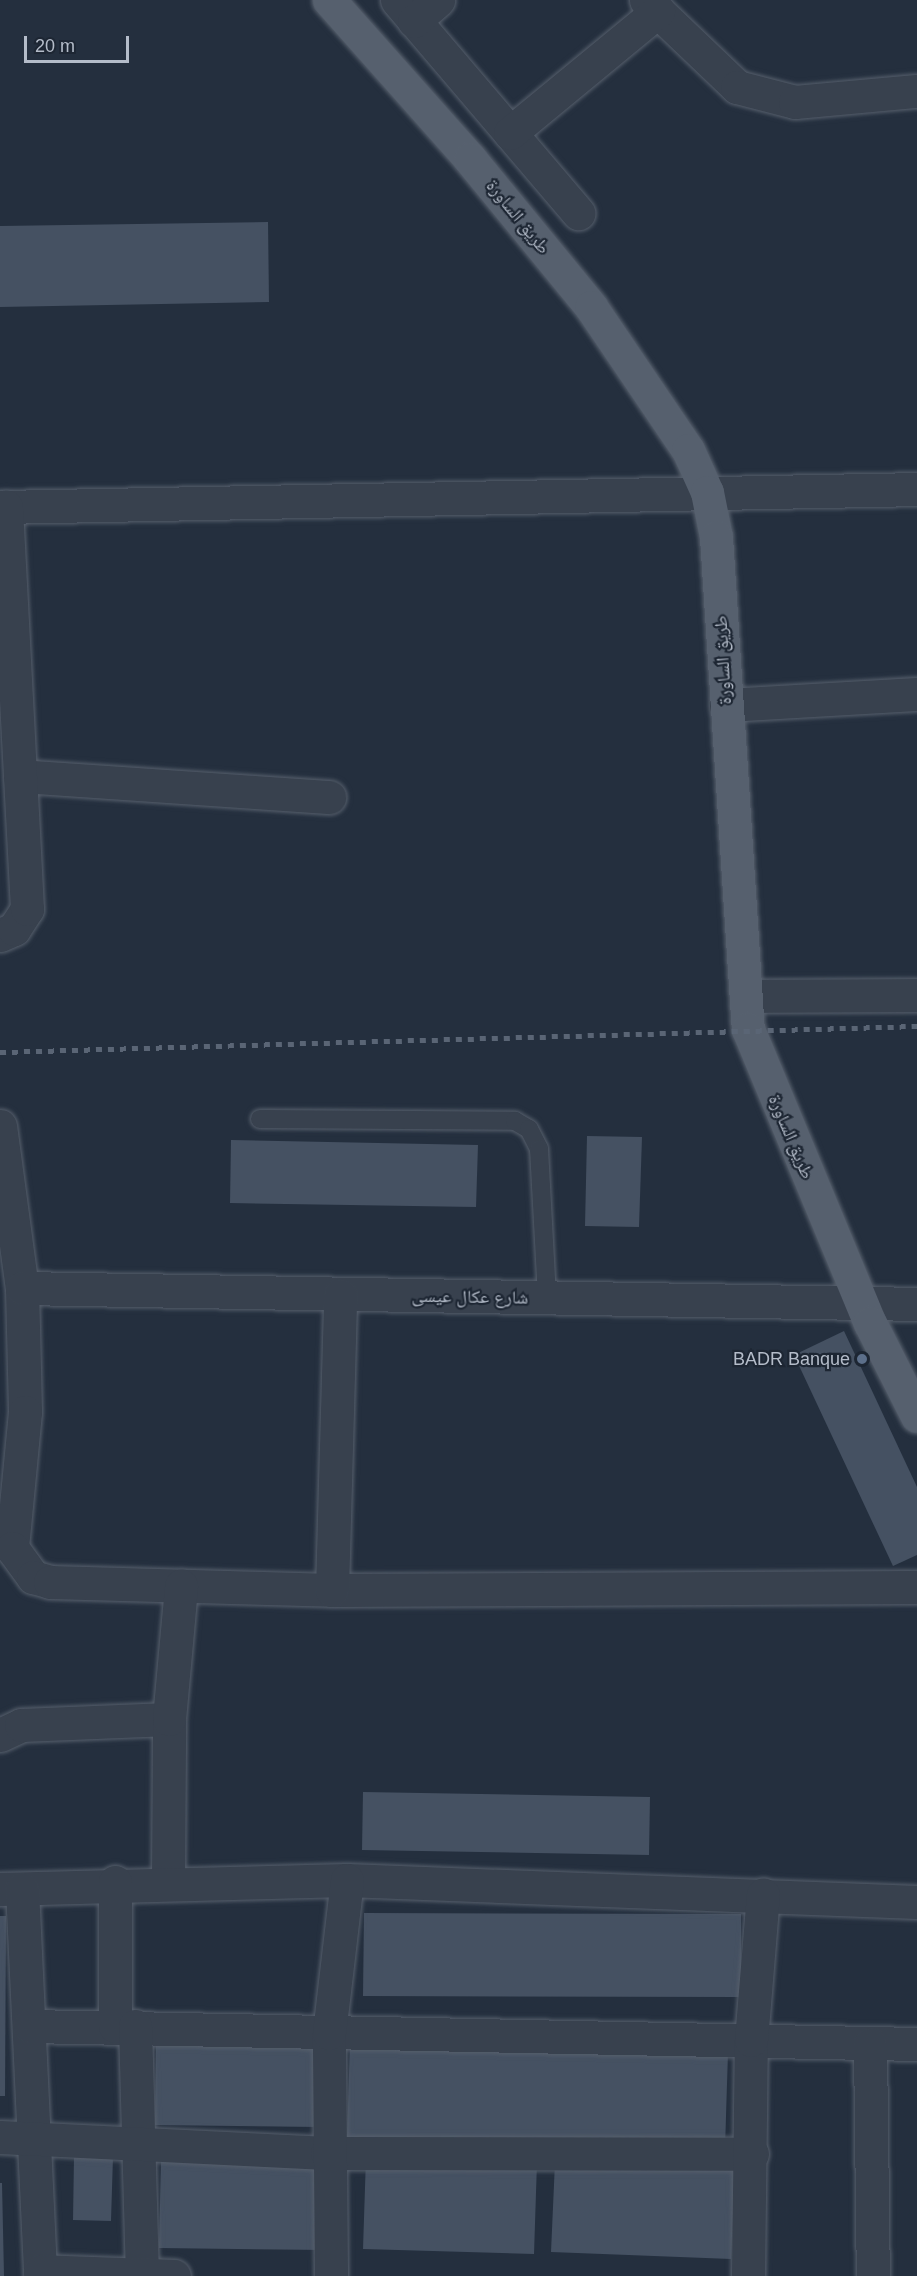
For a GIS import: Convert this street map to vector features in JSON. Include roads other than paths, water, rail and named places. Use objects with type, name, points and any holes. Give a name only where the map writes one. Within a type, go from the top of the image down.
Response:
[{"type":"main road","name":"طريق الساورة","points":[[329,0],[470,159],[591,307],[688,450],[708,492],[716,537],[748,1029],[759,1061],[862,1302],[917,1416]]},
{"type":"street","points":[[510,133],[652,5],[736,87],[795,102],[917,91]]},
{"type":"street","points":[[416,7],[510,133],[578,213]]},
{"type":"street","points":[[0,935],[14,929],[27,909],[3,507],[917,489]]},
{"type":"street","points":[[726,705],[917,694]]},
{"type":"street","points":[[20,776],[329,797]]},
{"type":"street","points":[[747,996],[917,995]]},
{"type":"street","points":[[0,1126],[22,1288],[25,1412],[12,1548],[19,1565],[33,1577],[50,1582],[332,1590],[917,1587]]},
{"type":"street","name":"شارع عكال عيسى","points":[[22,1288],[917,1304]]},
{"type":"street","points":[[332,1590],[340,1295]]},
{"type":"street","points":[[168,1882],[169,1719],[181,1586]]},
{"type":"street","points":[[0,1735],[21,1725],[169,1719]]},
{"type":"street","points":[[331,2276],[327,2153],[329,2033],[347,1880]]},
{"type":"street","points":[[115,1882],[125,2026],[138,2146],[158,2275],[40,2274],[16,2137],[29,2026],[11,1889],[115,1882],[347,1880],[763,1894],[917,1902]]},
{"type":"street","points":[[748,2276],[752,2154],[751,2040],[763,1894]]},
{"type":"street","points":[[29,2026],[125,2026],[329,2033],[917,2044]]},
{"type":"street","points":[[870,2044],[873,2276]]},
{"type":"street","points":[[16,2137],[138,2146],[327,2153],[752,2154]]},
{"type":"lane","points":[[260,1119],[515,1121],[529,1129],[539,1149],[547,1299]]},
{"type":"railway","points":[[0,1052],[917,1026]]},
{"type":"place","name":"BADR Banque","points":[[862,1359]]}]
